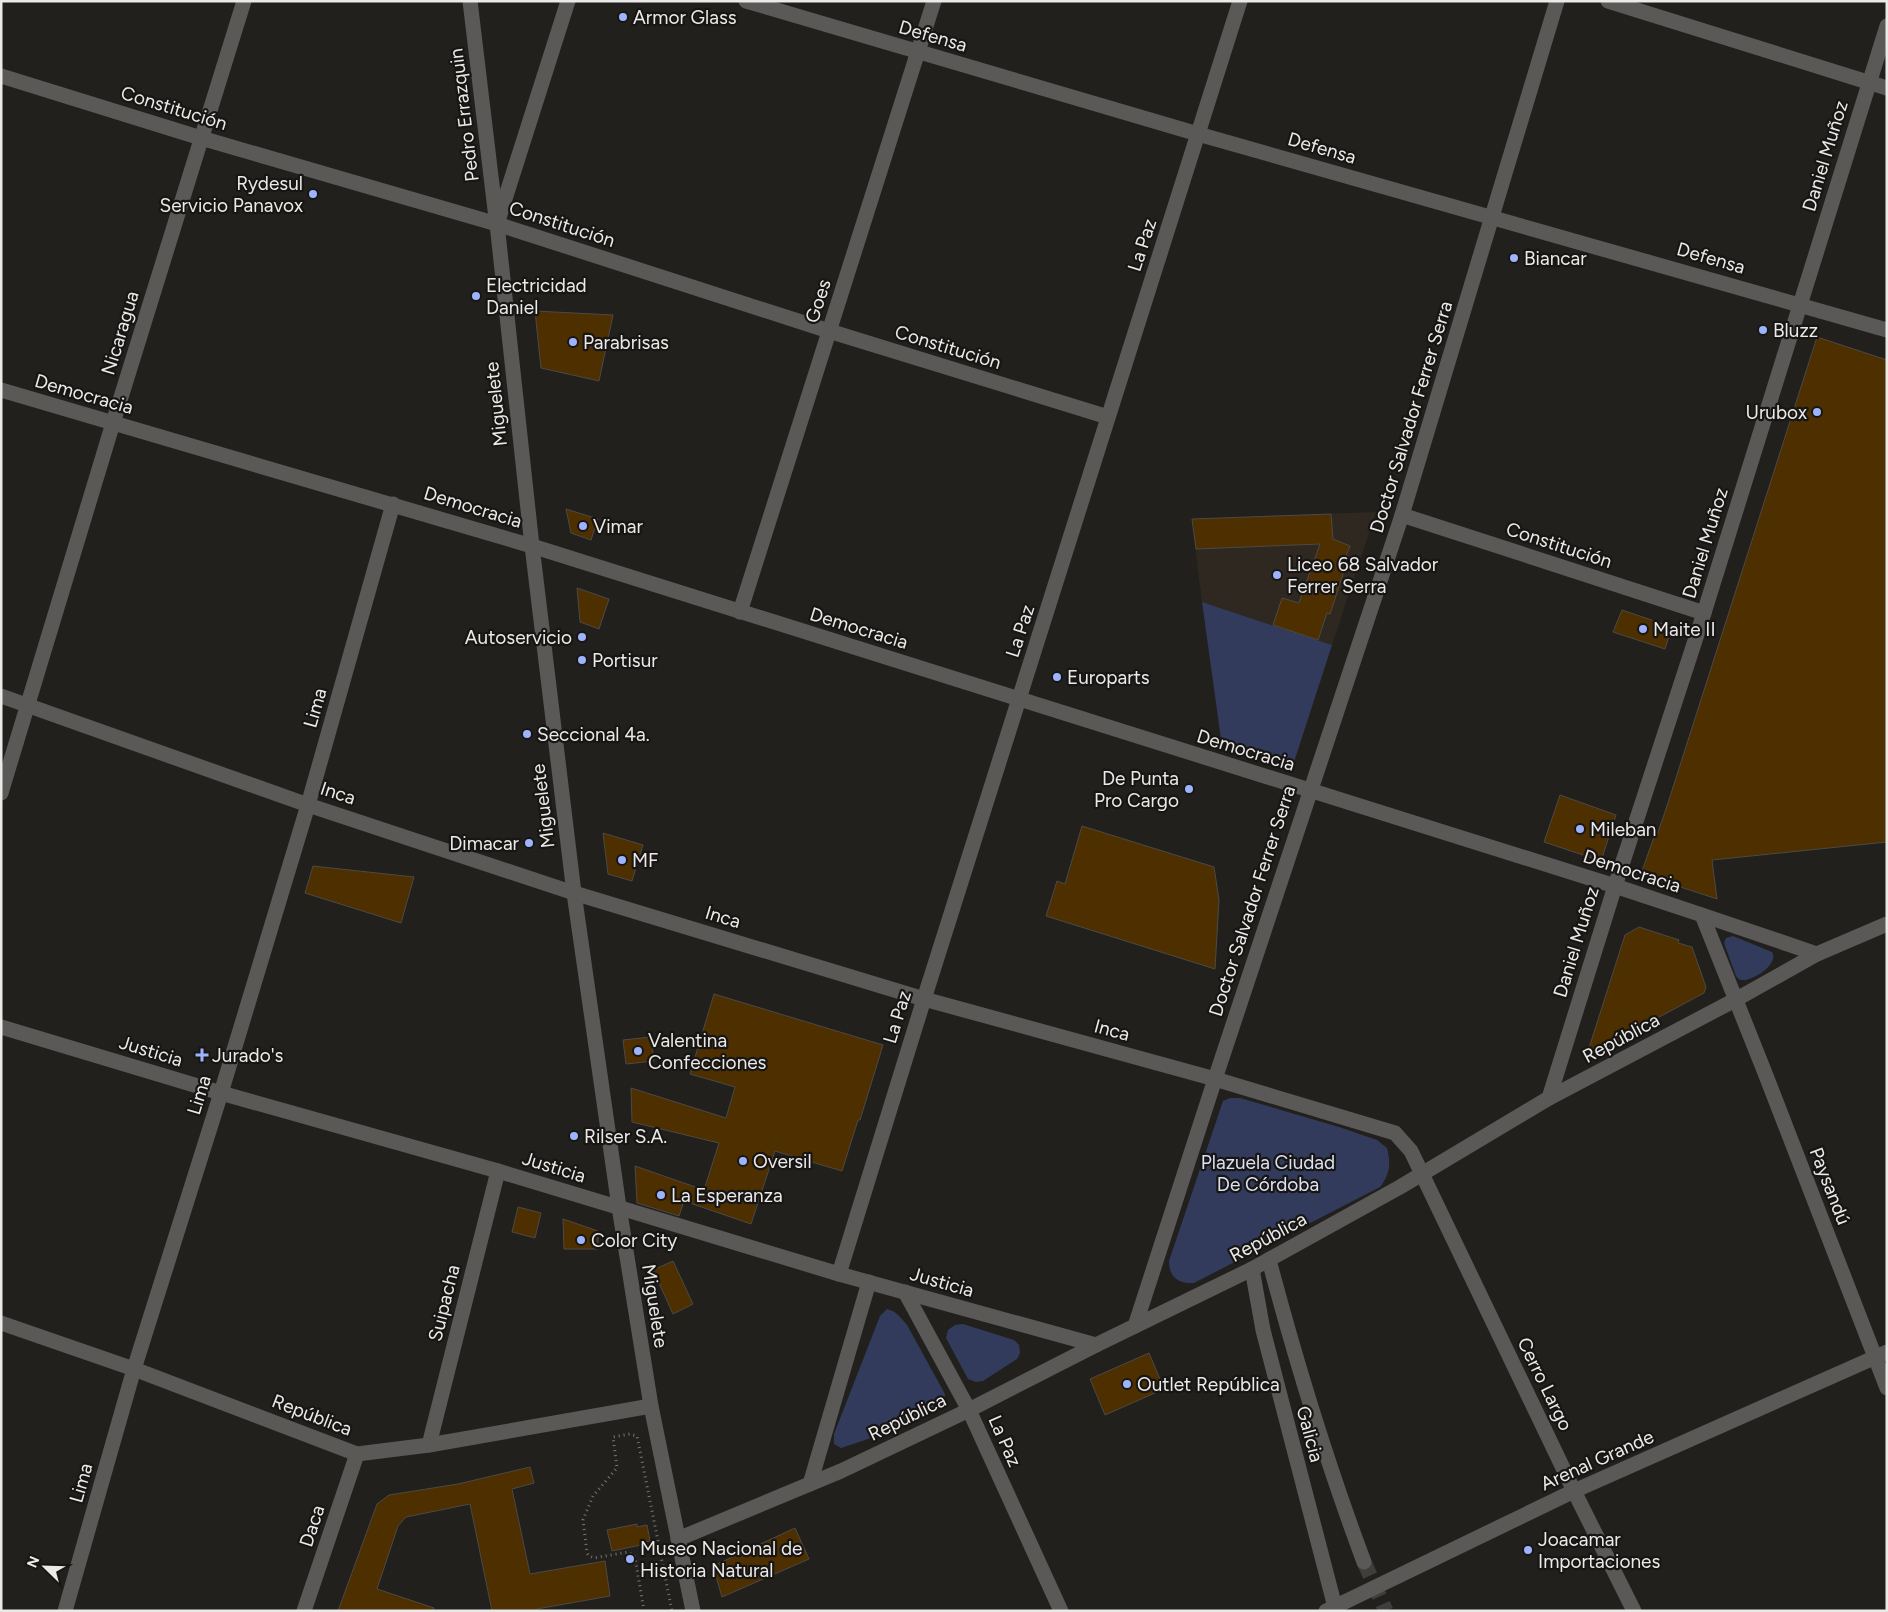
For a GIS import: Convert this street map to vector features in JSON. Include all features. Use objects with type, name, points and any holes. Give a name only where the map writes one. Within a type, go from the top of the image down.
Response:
[{"type":"street","name":"Nicaragua","points":[[1,793],[244,1]]},
{"type":"street","name":"Pedro Errazquin","points":[[470,1],[497,224]]},
{"type":"street","name":"Miguelete","points":[[568,1],[497,224],[532,546],[574,893],[619,1208],[651,1406],[693,1611]]},
{"type":"street","name":"Defensa","points":[[746,1],[1198,134],[1887,330]]},
{"type":"street","name":"Goes","points":[[740,612],[934,1]]},
{"type":"street","name":"La Paz","points":[[839,1274],[924,999],[1240,1]]},
{"type":"street","name":"Doctor Salvador Ferrer Serra","points":[[1136,1326],[1215,1079],[1402,515],[1558,1]]},
{"type":"street","points":[[1608,1],[1887,88]]},
{"type":"street","name":"Daniel Muñoz","points":[[1549,1098],[1615,886],[1704,613],[1887,26]]},
{"type":"street","name":"Constitución","points":[[1,76],[201,138],[497,224],[830,331],[1108,417]]},
{"type":"street","name":"Democracia","points":[[1,390],[532,546],[1615,886],[1817,954]]},
{"type":"street","name":"Lima","points":[[65,1611],[134,1369],[221,1093],[308,805],[393,504]]},
{"type":"street","name":"Constitución","points":[[1402,515],[1704,613]]},
{"type":"street","name":"Inca","points":[[1,696],[308,805],[574,893],[924,999],[1215,1079],[1395,1133],[1411,1151],[1422,1175]]},
{"type":"street","points":[[1702,915],[1735,1000]]},
{"type":"street","name":"República","points":[[678,1539],[841,1471],[969,1410],[1096,1345],[1252,1269],[1422,1175],[1549,1098],[1735,1000],[1817,954],[1887,924]]},
{"type":"street","name":"Paysandú","points":[[1735,1000],[1880,1354],[1887,1388]]},
{"type":"street","name":"Justicia","points":[[1,1027],[221,1093],[498,1171],[839,1274],[1096,1345]]},
{"type":"street","name":"Suipacha","points":[[429,1445],[498,1171]]},
{"type":"street","name":"Cerro Largo","points":[[1422,1175],[1634,1611]]},
{"type":"street","name":"Galicia","points":[[1269,1260],[1285,1320],[1333,1477],[1364,1562]]},
{"type":"street","name":"Galicia","points":[[1252,1269],[1263,1330],[1331,1609]]},
{"type":"street","points":[[810,1484],[869,1282]]},
{"type":"street","name":"La Paz","points":[[905,1292],[969,1410],[1061,1611]]},
{"type":"street","name":"República","points":[[1,1323],[134,1369],[357,1454],[429,1445],[651,1406]]},
{"type":"street","name":"Arenal Grande","points":[[1331,1609],[1574,1491],[1880,1354]]},
{"type":"street","name":"Daca","points":[[304,1611],[357,1454]]},
{"type":"path","points":[[644,1611],[635,1557],[628,1552],[594,1558],[589,1556],[586,1553],[583,1520],[593,1496],[618,1468],[614,1437],[630,1434],[636,1436],[672,1611]]},
{"type":"shaded area","name":"Liceo 68 Salvador Ferrer Serra","points":[[1376,512],[1332,645],[1202,602],[1192,519]]},
{"type":"green space","points":[[1202,602],[1332,645],[1294,762],[1221,739]]},
{"type":"green space","points":[[1733,936],[1772,952],[1772,962],[1763,972],[1746,980],[1739,979],[1736,976],[1724,943],[1726,938]]},
{"type":"green space","name":"Plazuela Ciudad De Córdoba","points":[[1230,1098],[1240,1098],[1377,1140],[1387,1148],[1389,1159],[1388,1173],[1380,1187],[1194,1283],[1179,1281],[1169,1267],[1169,1261],[1223,1101]]},
{"type":"green space","points":[[887,1309],[896,1313],[907,1325],[945,1394],[944,1403],[868,1439],[841,1448],[834,1444],[834,1434],[880,1316]]},
{"type":"green space","points":[[963,1324],[1014,1340],[1019,1345],[1020,1353],[1017,1359],[983,1381],[976,1382],[968,1379],[946,1338],[948,1330],[955,1325]]},
{"type":"building","name":"Parabrisas","points":[[535,311],[613,315],[599,381],[541,368]]},
{"type":"building","points":[[1817,337],[1887,360],[1887,842],[1712,860],[1717,899],[1641,874],[1667,806]]},
{"type":"building","name":"Vimar","points":[[566,509],[598,519],[591,540],[571,533]]},
{"type":"building","points":[[1331,514],[1333,539],[1350,546],[1346,556],[1349,556],[1330,614],[1327,613],[1318,640],[1273,625],[1282,598],[1299,603],[1320,544],[1196,549],[1192,519]]},
{"type":"building","points":[[577,588],[609,599],[599,629],[580,622]]},
{"type":"building","name":"Maite II","points":[[1622,610],[1672,627],[1665,649],[1613,632]]},
{"type":"building","name":"Mileban","points":[[1560,795],[1616,815],[1601,861],[1544,842]]},
{"type":"building","points":[[1082,826],[1214,867],[1219,900],[1215,969],[1046,916],[1057,881],[1065,884]]},
{"type":"building","name":"MF","points":[[603,833],[643,845],[632,881],[608,874]]},
{"type":"building","points":[[313,866],[414,877],[401,923],[305,893]]},
{"type":"building","points":[[1639,927],[1679,940],[1678,943],[1692,947],[1706,987],[1704,993],[1635,1030],[1596,1055],[1589,1048],[1625,935]]},
{"type":"building","points":[[714,994],[883,1045],[842,1171],[775,1151],[751,1224],[684,1201],[679,1216],[637,1203],[635,1166],[704,1190],[719,1143],[632,1122],[631,1088],[726,1118],[735,1087],[690,1074]]},
{"type":"building","name":"Valentina Confecciones","points":[[651,1037],[654,1061],[626,1064],[623,1040]]},
{"type":"building","points":[[518,1207],[541,1213],[535,1238],[512,1232]]},
{"type":"building","name":"Color City","points":[[563,1219],[598,1231],[598,1249],[564,1249]]},
{"type":"building","points":[[673,1261],[693,1304],[673,1314],[653,1270]]},
{"type":"building","name":"Outlet República","points":[[1149,1353],[1164,1389],[1105,1415],[1090,1379]]},
{"type":"building","points":[[530,1467],[534,1483],[512,1489],[530,1574],[605,1561],[610,1596],[537,1609],[537,1611],[492,1611],[470,1504],[406,1517],[398,1526],[377,1589],[434,1608],[433,1611],[338,1611],[377,1504],[389,1495],[458,1484]]},
{"type":"building","points":[[637,1524],[637,1527],[647,1525],[650,1541],[641,1543],[641,1545],[612,1551],[607,1530]]},
{"type":"building","points":[[795,1528],[809,1559],[722,1597],[713,1566]]},
{"type":"tunnel","points":[[1364,1562],[1386,1611]]},
{"type":"place","name":"Armor Glass","points":[[623,17]]},
{"type":"place","name":"Rydesul Servicio Panavox","points":[[313,194]]},
{"type":"place","name":"Biancar","points":[[1514,258]]},
{"type":"place","name":"Electricidad Daniel","points":[[476,296]]},
{"type":"place","name":"Bluzz","points":[[1763,330]]},
{"type":"place","name":"Parabrisas","points":[[573,342]]},
{"type":"place","name":"Urubox","points":[[1817,412]]},
{"type":"place","name":"Vimar","points":[[583,526]]},
{"type":"place","name":"Liceo 68 Salvador Ferrer Serra","points":[[1277,575]]},
{"type":"place","name":"Maite II","points":[[1643,629]]},
{"type":"place","name":"Autoservicio","points":[[582,637]]},
{"type":"place","name":"Portisur","points":[[582,660]]},
{"type":"place","name":"Europarts","points":[[1057,677]]},
{"type":"place","name":"Seccional 4a.","points":[[527,734]]},
{"type":"place","name":"De Punta Pro Cargo","points":[[1189,789]]},
{"type":"place","name":"Mileban","points":[[1580,829]]},
{"type":"place","name":"Dimacar","points":[[529,843]]},
{"type":"place","name":"MF","points":[[622,860]]},
{"type":"place","name":"Valentina Confecciones","points":[[638,1051]]},
{"type":"place","name":"Jurado's","points":[[202,1055]]},
{"type":"place","name":"Rilser S.A.","points":[[574,1136]]},
{"type":"place","name":"Oversil","points":[[743,1161]]},
{"type":"place","name":"La Esperanza","points":[[661,1195]]},
{"type":"place","name":"Color City","points":[[581,1240]]},
{"type":"place","name":"Outlet República","points":[[1127,1384]]},
{"type":"place","name":"Joacamar Importaciones","points":[[1528,1550]]},
{"type":"place","name":"Museo Nacional de Historia Natural","points":[[630,1559]]}]
